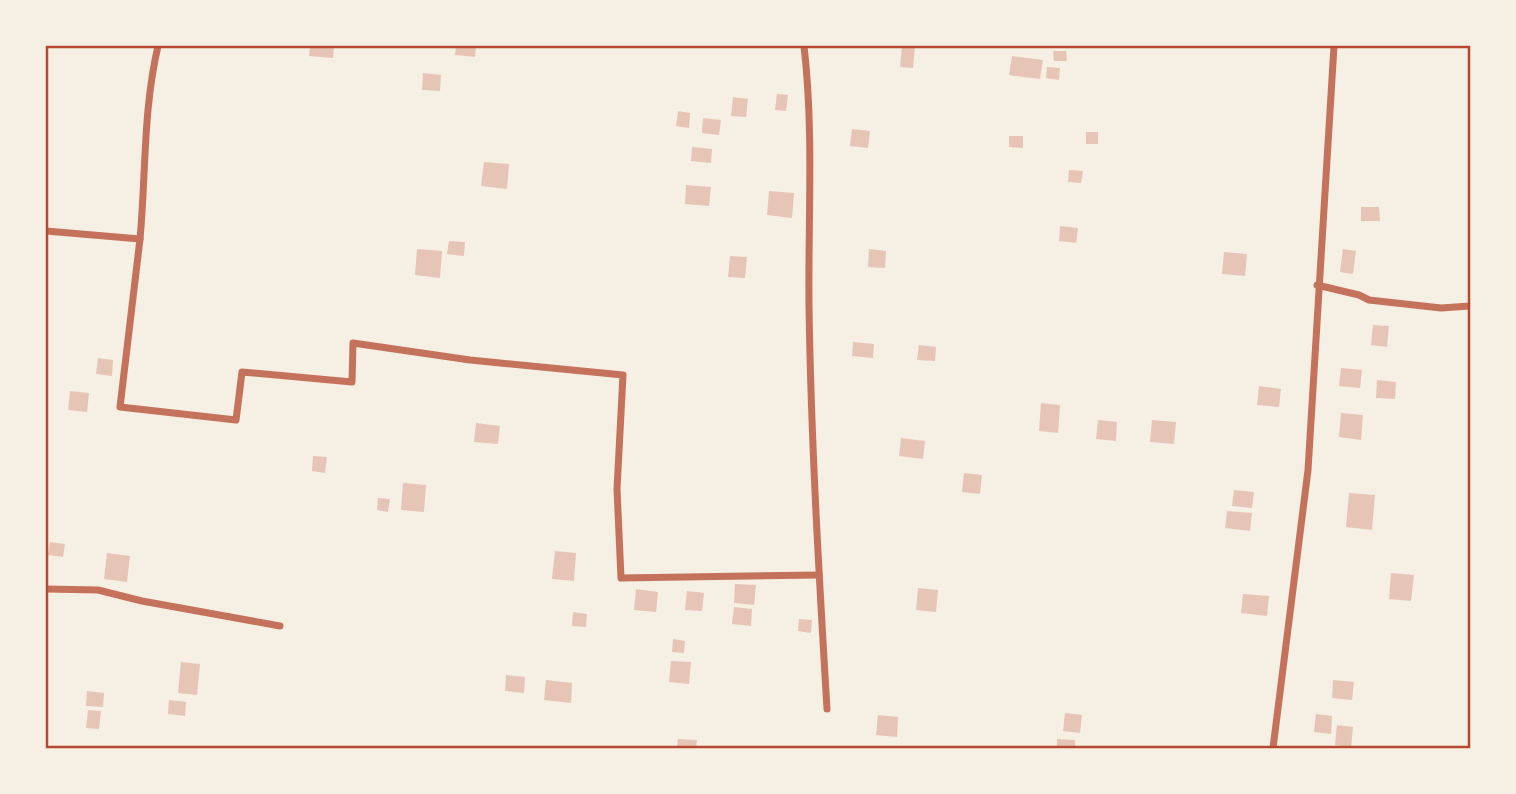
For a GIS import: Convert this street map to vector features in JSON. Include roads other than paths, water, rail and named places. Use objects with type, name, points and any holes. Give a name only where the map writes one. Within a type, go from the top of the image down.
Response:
[{"type":"street","points":[[158,46],[150,78],[143,138],[145,169],[140,239],[120,407],[236,420],[242,372],[352,382],[353,343],[470,360],[623,374],[617,489],[621,578],[819,575]]},
{"type":"street","points":[[804,46],[810,89],[809,306],[827,709]]},
{"type":"street","points":[[1273,748],[1308,470],[1317,285],[1334,46]]},
{"type":"street","points":[[46,231],[140,239]]},
{"type":"street","points":[[1317,285],[1369,300],[1441,308],[1471,306]]},
{"type":"street","points":[[46,590],[99,590],[142,601],[280,626]]}]
